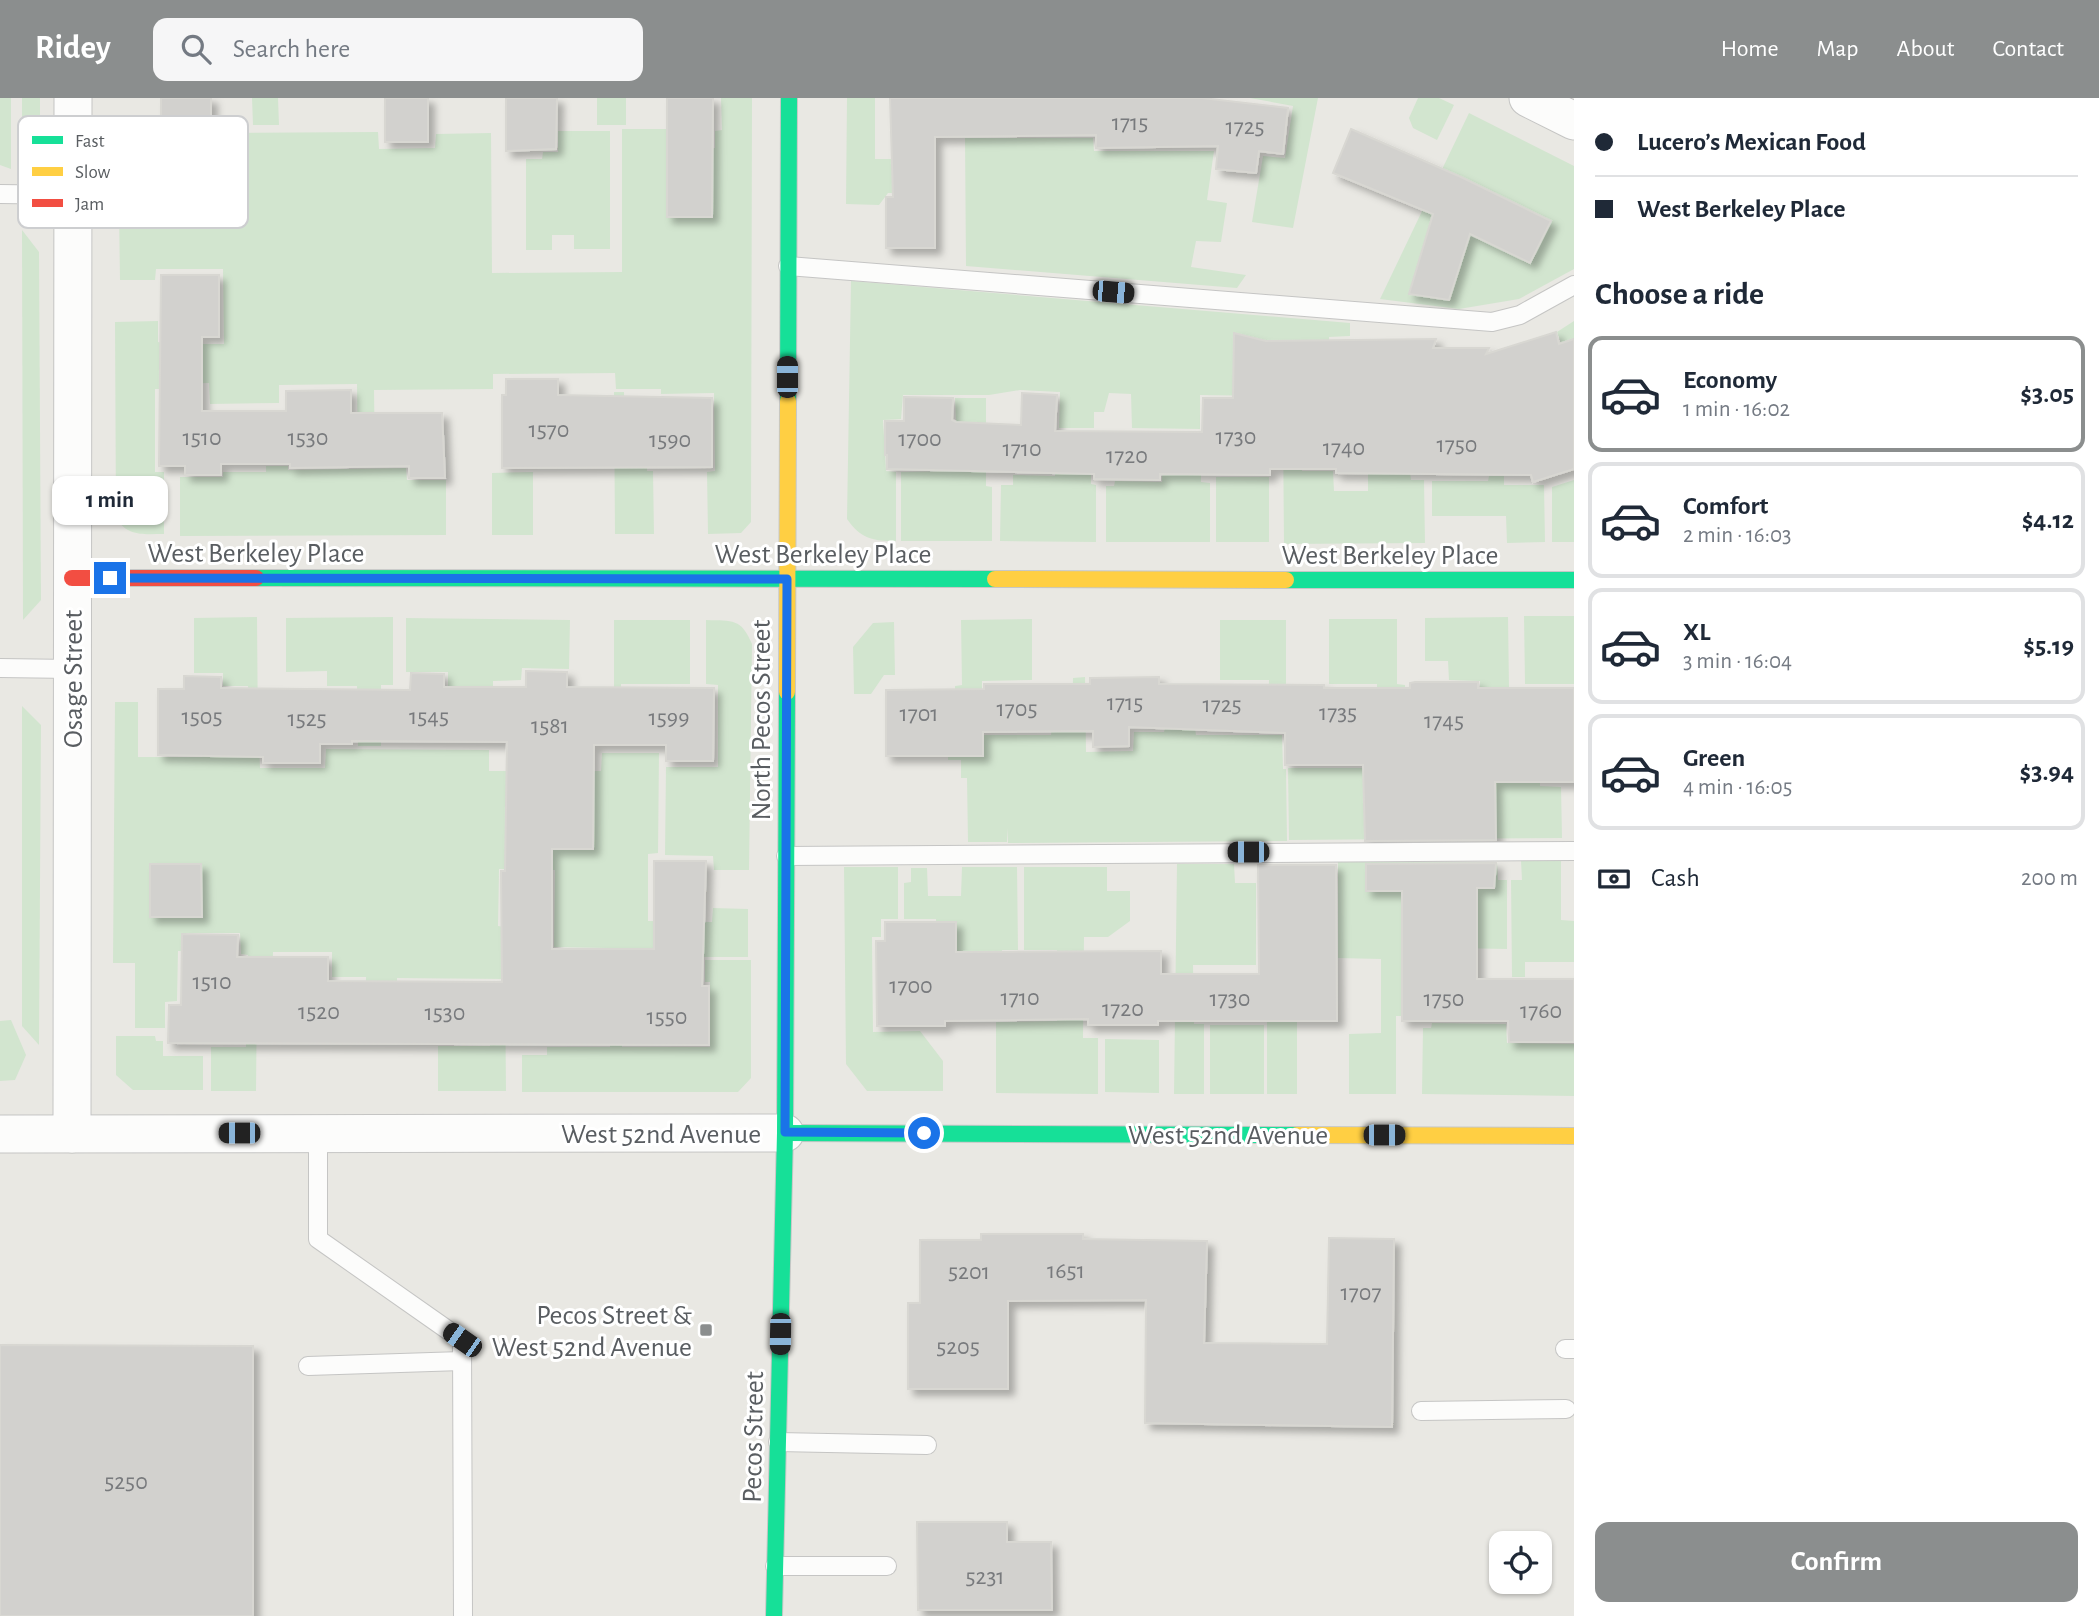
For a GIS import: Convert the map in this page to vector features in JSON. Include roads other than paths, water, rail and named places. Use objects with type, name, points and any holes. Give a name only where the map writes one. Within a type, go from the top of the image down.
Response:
[{"type":"street","name":"Osage Street","points":[[73,98],[73,116]]},
{"type":"street","name":"North Pecos Street","points":[[785,1132],[789,98]]},
{"type":"street","points":[[1528,98],[1574,121]]},
{"type":"street","name":"Osage Street","points":[[72,1134],[73,228]]},
{"type":"street","name":"West Berkeley Place","points":[[72,578],[1574,580]]},
{"type":"street","name":"West 52nd Avenue","points":[[0,1134],[785,1132],[1574,1136]]},
{"type":"street","name":"Pecos Street","points":[[774,1616],[785,1132]]},
{"type":"lane","points":[[0,194],[18,194]]},
{"type":"lane","points":[[788,266],[1492,322],[1520,316],[1574,285]]},
{"type":"lane","points":[[0,668],[72,669]]},
{"type":"lane","points":[[786,856],[1574,850]]},
{"type":"lane","points":[[317,1133],[317,1239],[462,1340],[463,1616]]},
{"type":"lane","points":[[309,1366],[462,1361]]},
{"type":"lane","points":[[1421,1411],[1566,1409]]},
{"type":"lane","points":[[778,1443],[927,1445]]},
{"type":"lane","points":[[775,1566],[887,1566]]},
{"type":"place","name":"Pecos Street & West 52nd Avenue","points":[[706,1330]]}]
